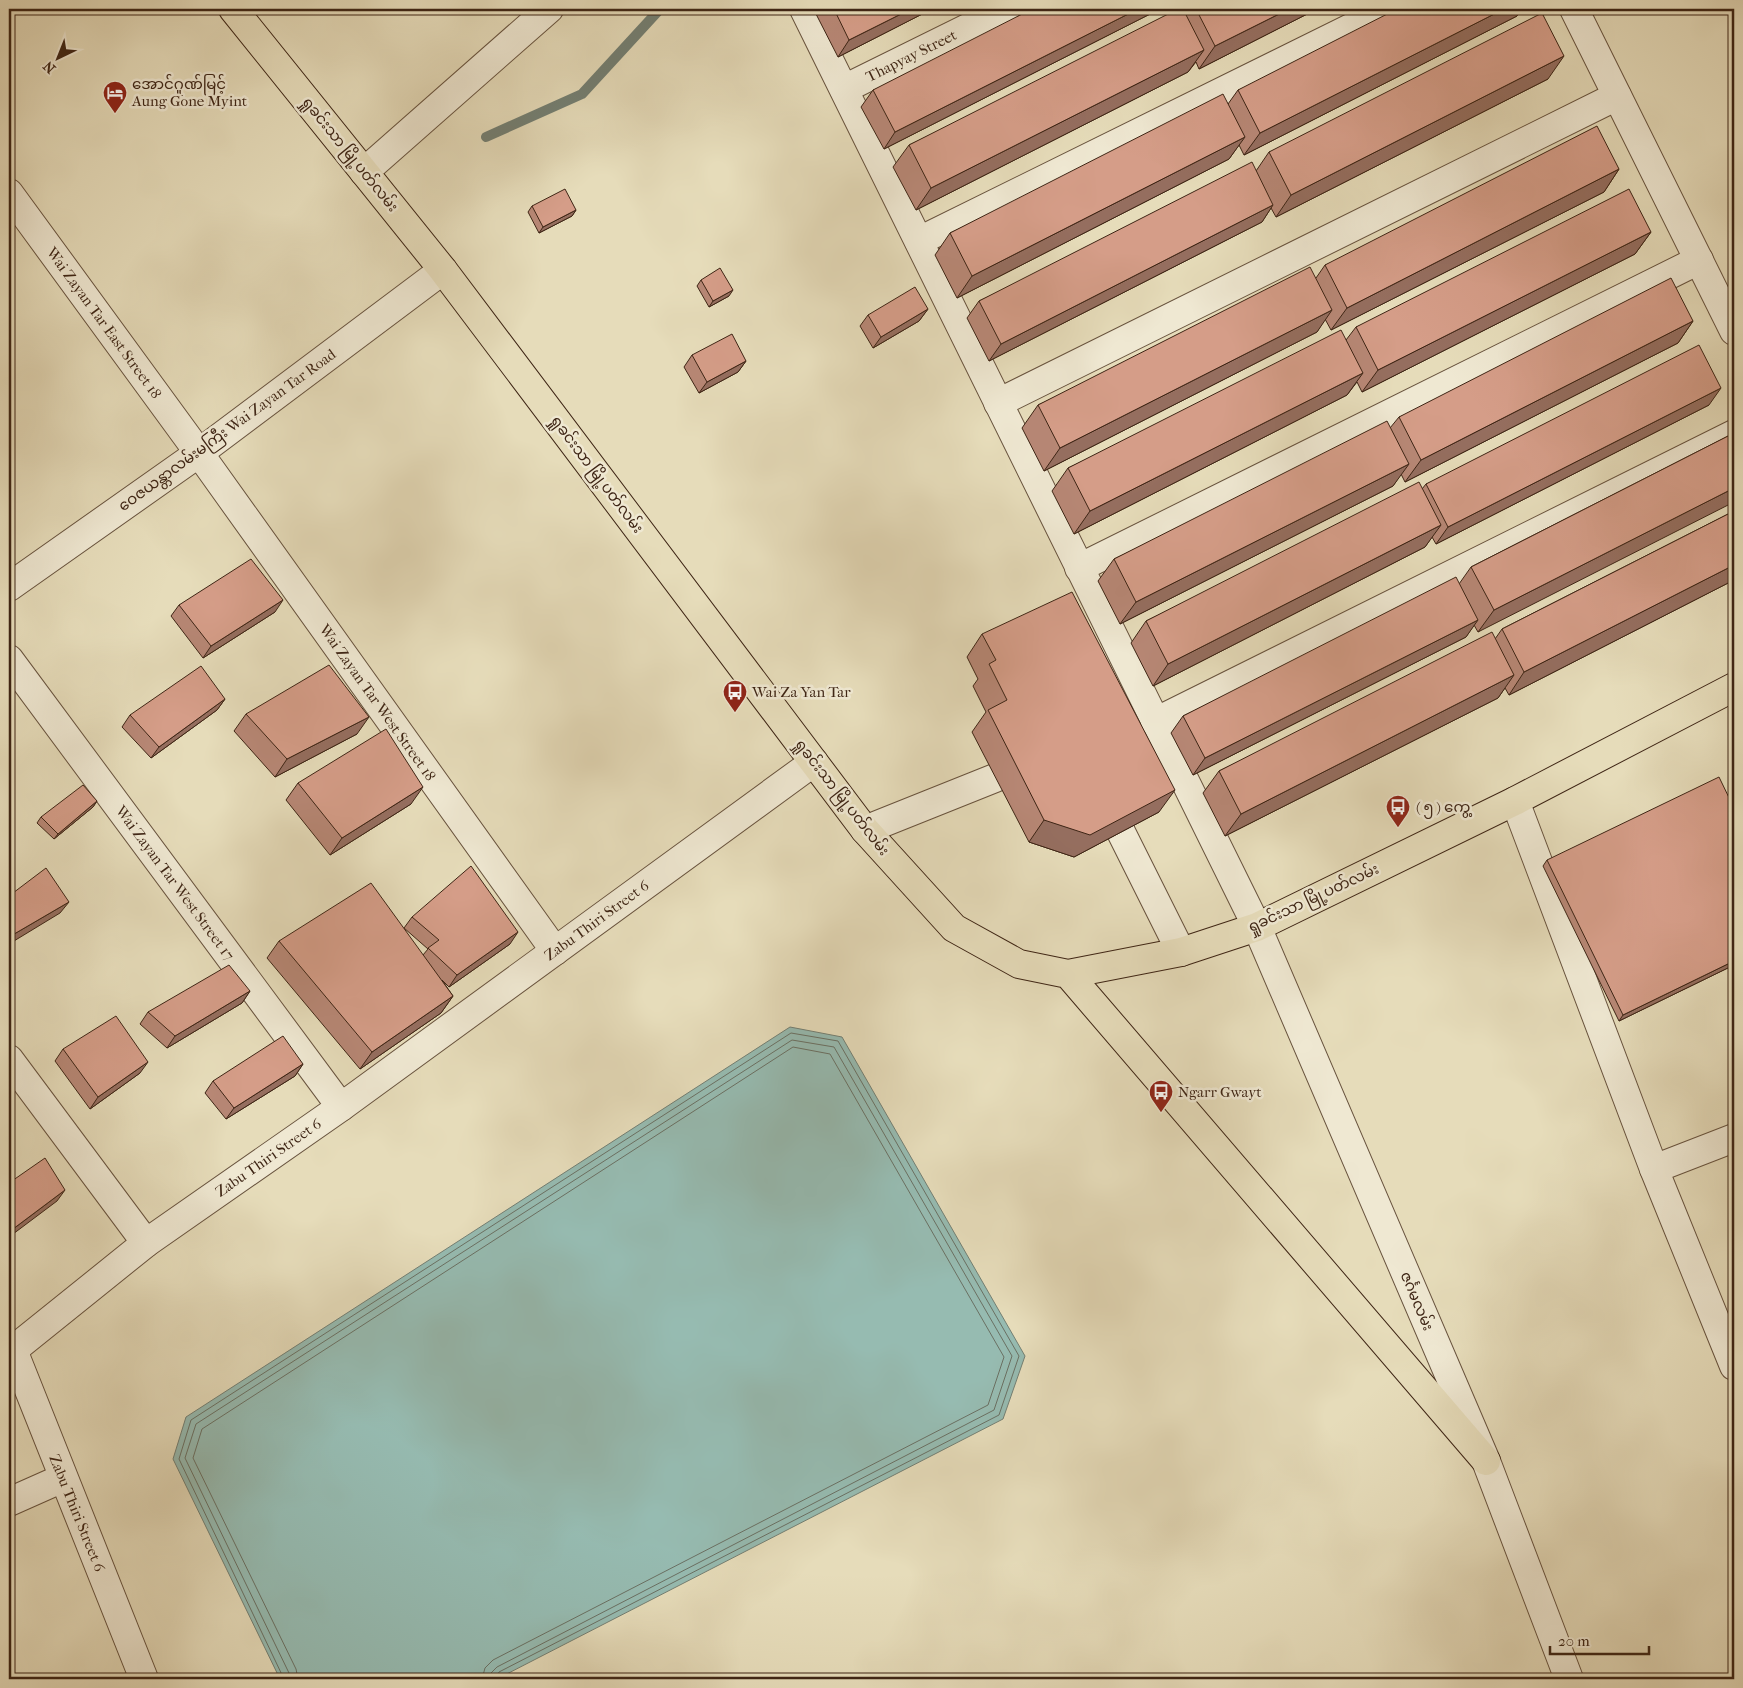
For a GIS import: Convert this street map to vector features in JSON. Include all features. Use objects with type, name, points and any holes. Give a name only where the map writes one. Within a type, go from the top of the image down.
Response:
[{"type":"main road","name":"ရှုခင်းသာ မြို့ပတ်လမ်း","points":[[233,9],[443,270],[865,830],[954,928],[1018,964],[1068,974],[1181,952],[1257,927],[1514,801],[1734,687]]},
{"type":"main road","points":[[1068,974],[1486,1461]]},
{"type":"street","points":[[364,172],[549,9]]},
{"type":"street","name":"ဇင်္ဂမလမ်း","points":[[804,9],[1257,927],[1486,1461],[1568,1679]]},
{"type":"street","name":"Thapyay Street","points":[[844,89],[1006,9]]},
{"type":"street","points":[[919,241],[1390,9]]},
{"type":"street","points":[[1574,9],[1734,331]]},
{"type":"street","points":[[998,403],[1617,96]]},
{"type":"street","name":"Wai Zayan Tar East Street 18","points":[[9,193],[199,453]]},
{"type":"street","points":[[1080,568],[1699,260]]},
{"type":"street","name":"ဝေဇယန္တာလမ်းမကြီး Wai Zayan Tar Road","points":[[9,587],[199,453],[443,270]]},
{"type":"street","points":[[1156,722],[1734,434]]},
{"type":"street","name":"Wai Zayan Tar West Street 18","points":[[199,453],[555,951]]},
{"type":"street","name":"Wai Zayan Tar West Street 17","points":[[9,659],[341,1107]]},
{"type":"street","name":"Zabu Thiri Street 6","points":[[144,1679],[13,1350],[146,1244],[341,1107],[814,762]]},
{"type":"street","points":[[865,830],[995,778]]},
{"type":"street","points":[[1514,801],[1654,1169],[1734,1366]]},
{"type":"street","points":[[1121,832],[1181,952]]},
{"type":"street","points":[[9,1059],[146,1244]]},
{"type":"street","points":[[1654,1169],[1734,1138]]},
{"type":"street","points":[[9,1502],[63,1478]]},
{"type":"water","points":[[790,1027],[842,1037],[1025,1356],[1003,1419],[497,1679],[280,1679],[173,1459],[186,1417]]},
{"type":"building","points":[[834,9],[911,9],[849,40]]},
{"type":"building","points":[[1032,9],[1138,9],[895,132],[873,90]]},
{"type":"building","points":[[1178,9],[1183,9],[1204,50],[931,188],[909,145]]},
{"type":"building","points":[[1196,9],[1289,9],[1215,46]]},
{"type":"building","points":[[1397,9],[1504,9],[1260,133],[1238,90]]},
{"type":"building","points":[[1542,13],[1564,56],[1291,195],[1269,152]]},
{"type":"building","points":[[1223,94],[1245,137],[972,276],[950,233]]},
{"type":"building","points":[[1597,126],[1619,169],[1347,308],[1325,265]]},
{"type":"building","points":[[1252,162],[1273,205],[1001,344],[979,301]]},
{"type":"building","points":[[565,189],[576,210],[543,227],[532,206]]},
{"type":"building","points":[[1629,189],[1651,232],[1378,370],[1356,327]]},
{"type":"building","points":[[1310,267],[1332,310],[1060,448],[1038,405]]},
{"type":"building","points":[[720,268],[733,290],[713,301],[701,280]]},
{"type":"building","points":[[1671,278],[1693,321],[1421,460],[1399,417]]},
{"type":"building","points":[[915,287],[928,309],[881,337],[868,315]]},
{"type":"building","points":[[1341,330],[1363,373],[1090,511],[1068,468]]},
{"type":"building","points":[[732,334],[746,361],[707,382],[692,355]]},
{"type":"building","points":[[1699,345],[1721,388],[1448,527],[1426,484]]},
{"type":"building","points":[[1387,421],[1409,464],[1136,602],[1114,559]]},
{"type":"building","points":[[1734,433],[1734,488],[1494,610],[1471,567]]},
{"type":"building","points":[[1419,482],[1441,525],[1168,664],[1146,621]]},
{"type":"building","points":[[1734,511],[1734,565],[1524,672],[1502,629]]},
{"type":"building","points":[[251,559],[283,600],[211,646],[179,605]]},
{"type":"building","points":[[1456,577],[1478,620],[1205,758],[1183,716]]},
{"type":"building","points":[[1072,592],[1175,790],[1090,835],[1044,820],[988,710],[1007,700],[989,664],[996,660],[982,634]]},
{"type":"building","points":[[1492,632],[1514,675],[1241,814],[1219,771]]},
{"type":"building","points":[[329,665],[369,717],[287,759],[246,714]]},
{"type":"building","points":[[201,666],[225,699],[159,747],[130,715]]},
{"type":"building","points":[[386,729],[423,787],[342,838],[298,783]]},
{"type":"building","points":[[1719,777],[1734,808],[1734,961],[1623,1015],[1547,860]]},
{"type":"building","points":[[83,785],[97,801],[58,834],[41,817]]},
{"type":"building","points":[[471,866],[518,932],[457,975],[428,948],[439,940],[412,917]]},
{"type":"building","points":[[46,868],[69,902],[9,937],[9,896]]},
{"type":"building","points":[[371,883],[453,996],[372,1052],[279,941]]},
{"type":"building","points":[[229,965],[250,991],[175,1036],[148,1012]]},
{"type":"building","points":[[116,1016],[148,1062],[98,1097],[63,1049]]},
{"type":"building","points":[[283,1036],[303,1064],[234,1108],[213,1081]]},
{"type":"building","points":[[45,1158],[65,1190],[9,1232],[9,1183]]},
{"type":"waterway","points":[[486,137],[582,94],[660,9]]},
{"type":"place","name":"အောင်ဂူဏ်မြင့် Aung Gone Myint","points":[[115,114]]},
{"type":"place","name":"Wai Za Yan Tar","points":[[735,713]]},
{"type":"place","name":"( ၅ ) ကွေ့","points":[[1398,828]]},
{"type":"place","name":"Ngarr Gwayt","points":[[1161,1113]]}]
